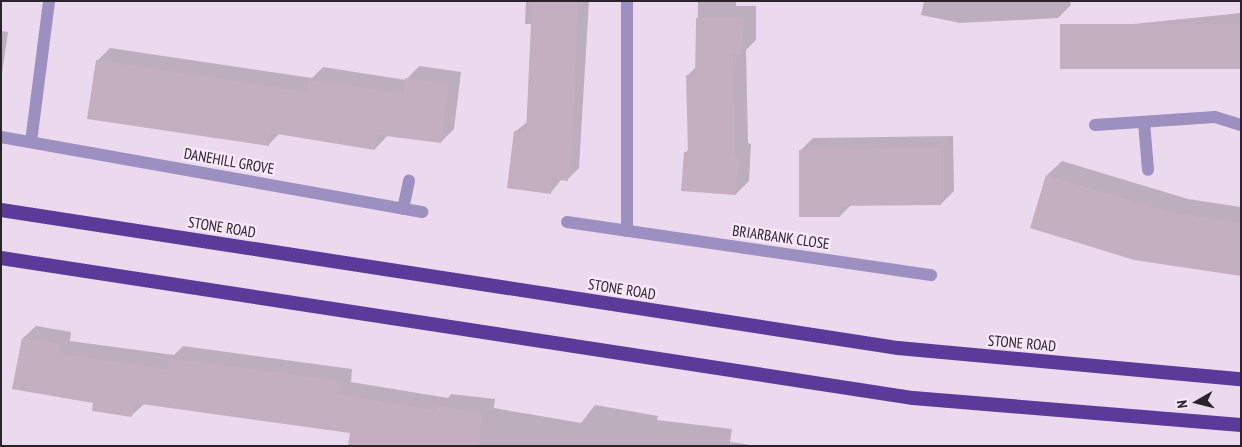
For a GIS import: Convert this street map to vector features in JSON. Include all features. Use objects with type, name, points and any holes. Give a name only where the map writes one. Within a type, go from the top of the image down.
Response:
[{"type":"highway","name":"STONE ROAD","points":[[1,210],[898,348],[1241,379]]},
{"type":"highway","points":[[1,258],[912,398],[1241,425]]},
{"type":"street","points":[[32,142],[49,1]]},
{"type":"street","points":[[627,1],[627,230]]},
{"type":"street","points":[[1095,125],[1215,117],[1241,125]]},
{"type":"street","points":[[1144,122],[1148,170]]},
{"type":"street","name":"DANEHILL GROVE","points":[[1,137],[422,212]]},
{"type":"street","points":[[403,209],[409,181]]},
{"type":"street","name":"BRIARBANK CLOSE","points":[[567,222],[931,275]]},
{"type":"building","points":[[532,1],[578,1],[573,138],[568,181],[553,179],[551,194],[507,188],[514,131],[526,133]]},
{"type":"building","points":[[696,18],[744,18],[743,54],[733,54],[735,156],[739,156],[736,195],[681,191],[684,152],[688,153],[686,75],[695,75]]},
{"type":"building","points":[[1060,24],[1241,24],[1241,69],[1060,69]]},
{"type":"building","points":[[96,60],[307,92],[309,80],[403,94],[405,78],[449,84],[441,143],[378,135],[375,150],[271,133],[269,146],[87,119]]},
{"type":"building","points":[[941,148],[941,205],[840,206],[840,217],[799,217],[799,150]]},
{"type":"building","points":[[1046,175],[1172,213],[1241,223],[1241,276],[1134,260],[1030,228]]},
{"type":"building","points":[[22,338],[59,344],[58,354],[167,369],[169,358],[340,381],[338,394],[437,411],[437,406],[483,412],[479,446],[348,446],[350,433],[134,403],[132,417],[92,411],[93,403],[12,389]]}]
